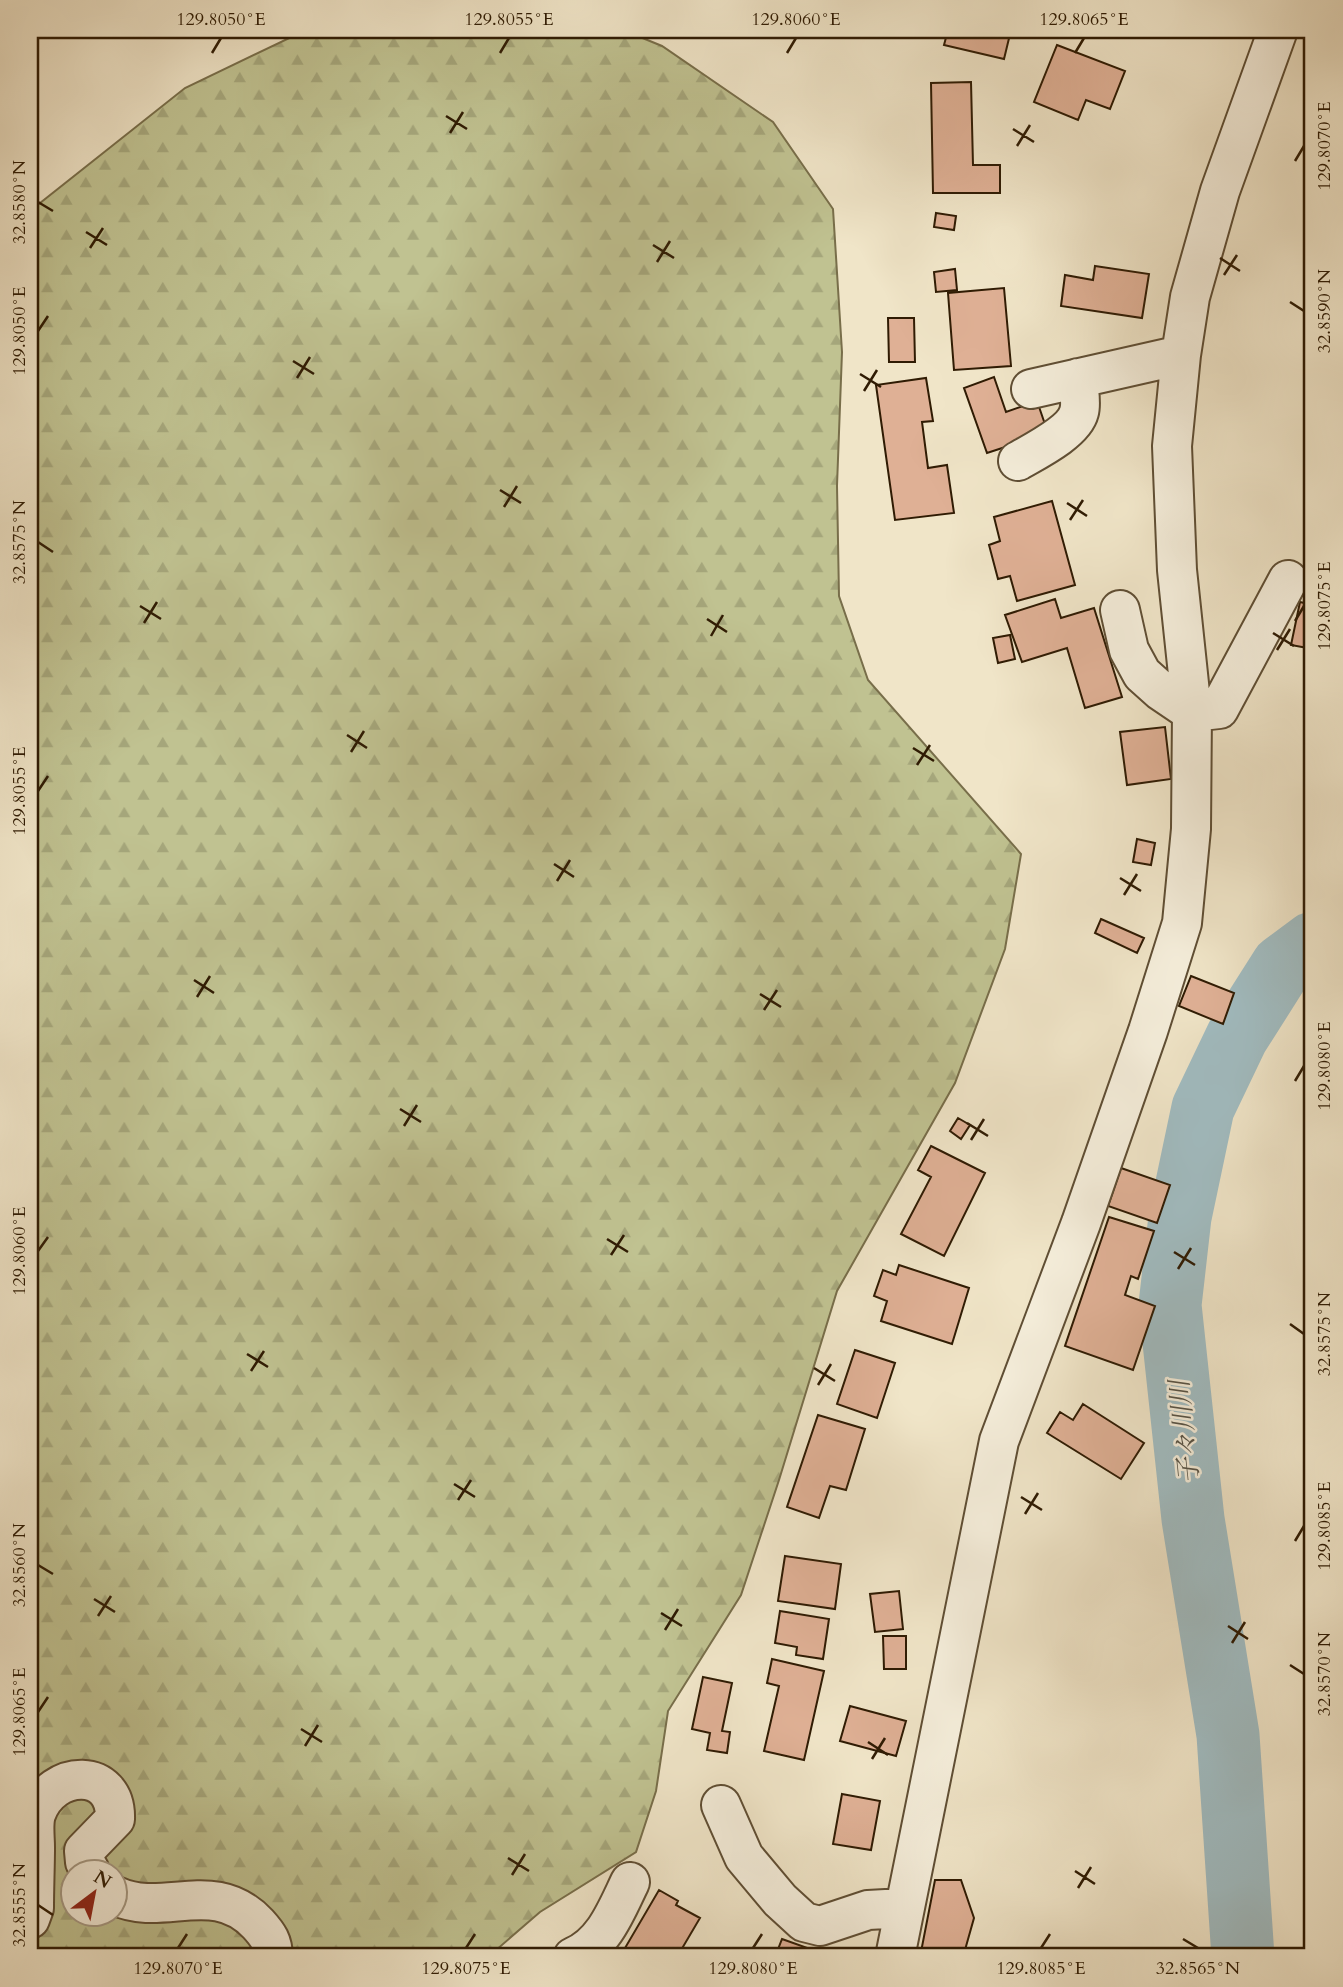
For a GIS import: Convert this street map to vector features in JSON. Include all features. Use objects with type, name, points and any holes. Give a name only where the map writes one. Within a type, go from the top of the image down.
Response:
[{"type":"street","points":[[894,1957],[999,1441],[1081,1223],[1148,1031],[1182,923],[1191,829],[1192,712],[1177,570],[1172,446],[1181,355],[1190,297],[1220,191],[1278,30]]},
{"type":"street","points":[[1031,389],[1181,355]]},
{"type":"street","points":[[1018,461],[1049,443],[1073,424],[1079,411],[1078,378]]},
{"type":"street","points":[[1120,610],[1129,650],[1142,674],[1192,712],[1219,709],[1289,580]]},
{"type":"street","points":[[30,1919],[34,1908],[35,1817],[48,1793],[56,1785],[72,1780],[90,1780],[108,1791],[116,1805],[116,1819],[84,1851],[85,1857]]},
{"type":"street","points":[[721,1805],[744,1857],[780,1900],[804,1922],[820,1926],[868,1910],[904,1908]]},
{"type":"street","points":[[573,1957],[583,1953],[610,1925],[630,1882]]},
{"type":"street","points":[[130,1902],[155,1905],[193,1899],[231,1905],[248,1914],[270,1938],[273,1957]]},
{"type":"green space","points":[[306,30],[623,30],[662,46],[773,122],[833,209],[842,352],[837,486],[839,596],[868,680],[1021,854],[1005,949],[955,1083],[837,1291],[741,1595],[668,1711],[656,1791],[636,1852],[540,1912],[488,1957],[30,1957],[30,211],[185,88]]},
{"type":"building","points":[[948,30],[1011,30],[1004,59],[944,45]]},
{"type":"building","points":[[1057,45],[1125,71],[1110,109],[1086,100],[1078,120],[1034,102]]},
{"type":"building","points":[[971,82],[973,165],[1000,165],[1000,193],[933,193],[931,83]]},
{"type":"building","points":[[936,213],[956,216],[954,230],[934,227]]},
{"type":"building","points":[[1095,266],[1149,274],[1142,318],[1061,306],[1065,275],[1093,280]]},
{"type":"building","points":[[955,269],[957,290],[936,292],[934,272]]},
{"type":"building","points":[[1004,288],[1011,366],[954,370],[948,293]]},
{"type":"building","points":[[888,318],[914,318],[915,362],[889,362]]},
{"type":"building","points":[[994,377],[1006,412],[1037,401],[1048,433],[987,453],[964,388]]},
{"type":"building","points":[[926,378],[933,421],[922,422],[928,468],[947,465],[954,513],[895,520],[876,385]]},
{"type":"building","points":[[1052,501],[1075,585],[1017,601],[1010,576],[998,579],[989,545],[1000,541],[994,517]]},
{"type":"building","points":[[1055,599],[1061,618],[1094,608],[1122,697],[1085,708],[1067,648],[1022,662],[1005,615]]},
{"type":"building","points":[[1300,602],[1313,605],[1313,649],[1291,645]]},
{"type":"building","points":[[1010,635],[1015,659],[998,663],[993,638]]},
{"type":"building","points":[[1165,727],[1171,779],[1127,785],[1120,732]]},
{"type":"building","points":[[1137,839],[1155,843],[1151,865],[1133,862]]},
{"type":"building","points":[[1101,919],[1144,938],[1137,953],[1095,933]]},
{"type":"building","points":[[1191,976],[1234,993],[1223,1024],[1179,1006]]},
{"type":"building","points":[[958,1118],[970,1125],[961,1139],[950,1131]]},
{"type":"building","points":[[931,1146],[985,1173],[944,1256],[901,1234],[931,1177],[918,1170]]},
{"type":"building","points":[[1121,1168],[1170,1185],[1157,1223],[1108,1206]]},
{"type":"building","points":[[1109,1217],[1154,1231],[1138,1279],[1131,1276],[1125,1295],[1155,1306],[1133,1370],[1065,1346]]},
{"type":"building","points":[[899,1265],[969,1288],[952,1344],[881,1321],[887,1301],[874,1296],[883,1270],[896,1275]]},
{"type":"building","points":[[855,1350],[895,1363],[877,1418],[837,1404]]},
{"type":"building","points":[[1083,1404],[1144,1443],[1121,1479],[1047,1433],[1060,1412],[1073,1420]]},
{"type":"building","points":[[818,1415],[865,1429],[846,1490],[830,1486],[819,1518],[787,1507]]},
{"type":"building","points":[[785,1556],[841,1564],[835,1609],[778,1601]]},
{"type":"building","points":[[899,1591],[903,1629],[875,1632],[870,1594]]},
{"type":"building","points":[[780,1611],[829,1619],[823,1659],[796,1655],[797,1647],[775,1643]]},
{"type":"building","points":[[883,1636],[906,1636],[906,1669],[884,1669]]},
{"type":"building","points":[[772,1659],[824,1671],[804,1760],[764,1751],[779,1686],[767,1683]]},
{"type":"building","points":[[703,1677],[732,1683],[722,1731],[730,1732],[727,1753],[707,1750],[710,1733],[692,1729]]},
{"type":"building","points":[[850,1706],[906,1721],[896,1756],[840,1741]]},
{"type":"building","points":[[842,1794],[880,1801],[871,1850],[833,1844]]},
{"type":"building","points":[[935,1880],[961,1880],[974,1918],[963,1957],[920,1957]]},
{"type":"building","points":[[659,1890],[678,1901],[676,1905],[700,1918],[677,1957],[652,1957],[647,1954],[642,1957],[625,1948]]},
{"type":"building","points":[[782,1939],[816,1951],[814,1957],[775,1957]]},
{"type":"waterway","name":"子々川川","points":[[1243,1957],[1228,1735],[1193,1519],[1170,1305],[1180,1217],[1203,1108],[1237,1037],[1282,966],[1313,943]]}]
